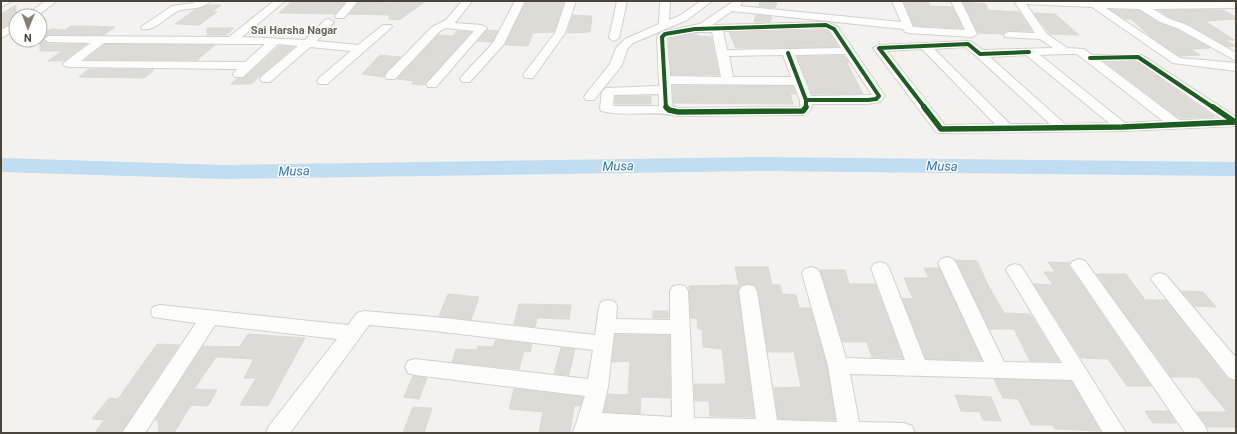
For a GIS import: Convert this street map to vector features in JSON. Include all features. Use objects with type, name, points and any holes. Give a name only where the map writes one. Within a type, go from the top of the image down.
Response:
[{"type":"street","points":[[1,4],[7,1]]},
{"type":"street","points":[[42,8],[52,1]]},
{"type":"street","points":[[146,27],[176,8],[195,6],[205,1]]},
{"type":"street","points":[[232,40],[280,1]]},
{"type":"street","points":[[340,16],[353,1]]},
{"type":"street","points":[[391,76],[436,29],[450,22],[467,1]]},
{"type":"street","points":[[466,79],[498,44],[520,1]]},
{"type":"street","points":[[529,75],[560,33],[572,1]]},
{"type":"street","points":[[614,38],[622,1]]},
{"type":"street","points":[[655,1],[665,1],[664,27]]},
{"type":"street","points":[[590,97],[616,65],[622,48],[629,41],[683,18],[707,1]]},
{"type":"street","points":[[722,1],[689,25],[689,27],[695,29],[703,27],[740,1]]},
{"type":"street","points":[[897,1],[909,30],[972,34],[956,1]]},
{"type":"street","points":[[1020,1],[1141,6],[1162,4],[1236,5]]},
{"type":"street","points":[[1020,1],[1043,36],[1064,51]]},
{"type":"street","points":[[1096,4],[1177,61],[1236,67]]},
{"type":"street","points":[[1141,6],[1164,20],[1183,27],[1236,58]]},
{"type":"street","points":[[731,8],[907,26]]},
{"type":"street","points":[[266,79],[308,43],[329,22]]},
{"type":"street","points":[[432,84],[482,28],[445,24]]},
{"type":"street","points":[[669,110],[666,108],[662,37],[665,34],[673,32],[695,29],[826,25],[834,29],[879,96],[876,99],[868,100],[806,100]]},
{"type":"street","points":[[323,81],[387,26]]},
{"type":"street","points":[[717,28],[728,80]]},
{"type":"street","points":[[1009,35],[1043,36]]},
{"type":"street","points":[[49,39],[275,41],[360,49]]},
{"type":"street","points":[[102,39],[69,64],[247,66]]},
{"type":"street","points":[[161,65],[189,40]]},
{"type":"street","points":[[236,77],[275,41]]},
{"type":"street","points":[[1062,128],[968,44],[879,48],[941,129],[1062,128],[1122,127],[1235,122],[1138,57],[1090,58]]},
{"type":"street","points":[[925,46],[1006,128]]},
{"type":"street","points":[[722,53],[849,51]]},
{"type":"street","points":[[980,54],[1080,51],[1176,125]]},
{"type":"street","points":[[1029,52],[1122,127]]},
{"type":"street","points":[[788,53],[799,81],[806,100],[806,108],[803,111],[678,112],[669,110],[614,110],[606,108],[608,92],[610,91],[728,80],[799,81]]},
{"type":"street","points":[[946,263],[998,370]]},
{"type":"street","points":[[1079,265],[1198,433]]},
{"type":"street","points":[[880,268],[918,368]]},
{"type":"street","points":[[1015,270],[1115,433]]},
{"type":"street","points":[[811,273],[838,366],[850,432]]},
{"type":"street","points":[[1160,279],[1236,372]]},
{"type":"street","points":[[679,290],[683,428]]},
{"type":"street","points":[[748,291],[768,430]]},
{"type":"street","points":[[160,312],[353,333]]},
{"type":"street","points":[[133,433],[210,318]]},
{"type":"street","points":[[277,433],[364,318],[435,324],[680,327]]},
{"type":"street","points":[[605,326],[596,389],[586,427],[904,433]]},
{"type":"street","points":[[838,366],[1077,372]]},
{"type":"street","points":[[415,367],[596,389]]},
{"type":"building","points":[[292,1],[345,2],[335,14],[279,13]]},
{"type":"building","points":[[395,1],[426,1],[399,20],[389,19],[389,15],[349,14],[359,2],[393,3]]},
{"type":"building","points":[[526,1],[564,1],[554,32],[533,33],[528,46],[505,45]]},
{"type":"building","points":[[760,1],[777,2],[775,8],[759,6]]},
{"type":"building","points":[[904,1],[928,1],[930,6],[952,7],[963,28],[914,26]]},
{"type":"building","points":[[963,2],[986,4],[988,10],[1019,12],[1032,31],[1005,31],[1003,34],[978,33]]},
{"type":"building","points":[[208,5],[221,5],[212,12],[217,12],[199,25],[175,24],[195,10]]},
{"type":"building","points":[[8,10],[8,25],[1,28],[1,14]]},
{"type":"building","points":[[1111,10],[1139,10],[1159,23],[1178,30],[1210,48],[1191,49],[1200,55],[1179,56],[1150,36],[1131,19],[1125,19]]},
{"type":"building","points":[[1158,10],[1223,10],[1236,17],[1236,19],[1205,21],[1234,40],[1225,40],[1236,46],[1228,47],[1188,24],[1169,17]]},
{"type":"building","points":[[1034,13],[1055,14],[1079,35],[1050,34]]},
{"type":"building","points":[[573,15],[592,16],[590,32],[567,33]]},
{"type":"building","points":[[756,15],[772,17],[770,22],[754,22]]},
{"type":"building","points":[[71,26],[115,27],[104,35],[48,35],[48,31],[51,29],[65,30]]},
{"type":"building","points":[[207,28],[234,28],[226,35],[207,35]]},
{"type":"building","points":[[487,30],[498,31],[492,42],[478,41]]},
{"type":"building","points":[[824,30],[829,32],[838,47],[736,48],[729,32]]},
{"type":"building","points":[[457,31],[471,32],[425,85],[412,84],[414,81],[397,79],[438,35],[453,36]]},
{"type":"building","points":[[691,34],[711,37],[719,75],[671,75],[669,39]]},
{"type":"building","points":[[48,43],[86,44],[64,61],[48,61],[62,51],[40,51],[40,48],[48,48]]},
{"type":"building","points":[[105,44],[215,45],[197,60],[85,60]]},
{"type":"building","points":[[279,46],[294,47],[251,84],[231,84],[238,78],[244,78]]},
{"type":"building","points":[[380,55],[401,57],[386,72],[384,77],[362,74]]},
{"type":"building","points":[[797,56],[844,56],[849,63],[847,63],[863,94],[812,94]]},
{"type":"building","points":[[1105,62],[1136,62],[1215,117],[1179,118]]},
{"type":"building","points":[[89,69],[154,70],[144,78],[79,77]]},
{"type":"building","points":[[673,86],[793,86],[796,94],[790,94],[793,104],[673,103]]},
{"type":"building","points":[[615,96],[651,96],[651,104],[615,104]]},
{"type":"building","points":[[955,260],[977,261],[988,285],[1004,313],[1030,314],[1059,361],[1030,361],[1014,329],[989,329]]},
{"type":"building","points":[[1048,262],[1070,263],[1069,266],[1151,386],[1127,386],[1108,359],[1081,358],[1034,284],[1053,285],[1044,272],[1055,272]]},
{"type":"building","points":[[735,267],[768,267],[772,285],[780,285],[782,294],[796,295],[799,308],[810,308],[827,366],[835,420],[778,419],[774,388],[801,387],[794,352],[768,352],[758,291],[755,285],[748,284],[741,285],[738,291],[754,417],[710,416],[709,401],[695,401],[694,384],[726,384],[722,349],[703,347],[702,329],[698,329],[697,319],[691,318],[689,286],[739,285]]},
{"type":"building","points":[[924,268],[939,268],[982,360],[926,359],[902,298],[913,299],[904,278],[929,278]]},
{"type":"building","points":[[820,270],[845,270],[849,284],[875,284],[903,358],[872,357],[867,342],[843,342]]},
{"type":"building","points":[[1096,274],[1126,274],[1145,300],[1166,300],[1228,379],[1236,381],[1236,427],[1207,427],[1197,412],[1227,412],[1198,377],[1171,377]]},
{"type":"building","points":[[1182,291],[1203,292],[1216,307],[1194,306]]},
{"type":"building","points":[[448,294],[479,297],[471,320],[439,316]]},
{"type":"building","points":[[519,304],[571,305],[569,319],[537,318],[535,327],[514,324]]},
{"type":"building","points":[[653,311],[668,311],[668,318],[653,318]]},
{"type":"building","points":[[248,334],[305,338],[268,406],[240,405],[256,378],[244,378],[254,359],[216,357],[194,389],[217,390],[208,406],[191,405],[174,433],[159,433],[158,420],[155,420],[203,346],[239,347]]},
{"type":"building","points":[[615,335],[670,335],[670,398],[641,397],[640,414],[604,412],[608,394],[628,395],[630,361],[612,362]]},
{"type":"building","points":[[496,340],[532,344],[530,352],[524,351],[519,369],[452,362],[456,349],[477,350],[478,346],[493,347]]},
{"type":"building","points":[[157,344],[179,345],[121,433],[95,433],[104,420],[92,419],[109,398],[118,399]]},
{"type":"building","points":[[561,348],[575,349],[569,375],[554,374]]},
{"type":"building","points":[[413,376],[427,378],[419,399],[404,397]]},
{"type":"building","points":[[994,379],[1071,381],[1100,431],[1055,429],[1053,425],[1031,425],[1018,399],[1003,398]]},
{"type":"building","points":[[514,389],[583,397],[580,406],[574,406],[570,433],[539,433],[543,412],[509,409]]},
{"type":"building","points":[[955,395],[991,397],[1001,421],[983,420],[980,412],[961,411]]},
{"type":"building","points":[[413,407],[432,408],[424,433],[403,433]]},
{"type":"building","points":[[1145,411],[1168,411],[1176,423],[1153,423]]},
{"type":"waterway","name":"Musa","points":[[1,165],[224,172],[759,164],[1236,169]]},
{"type":"cycle path","points":[[788,53],[806,100],[806,108],[803,111],[678,112],[666,108],[662,37],[665,34],[695,29],[826,25],[834,29],[879,96],[876,99],[868,100],[806,100]]},
{"type":"cycle path","points":[[1029,52],[980,54],[968,44],[879,48],[941,129],[1122,127],[1235,122],[1138,57],[1090,58]]},
{"type":"district","name":"Sai Harsha Nagar","points":[[294,30]]}]
